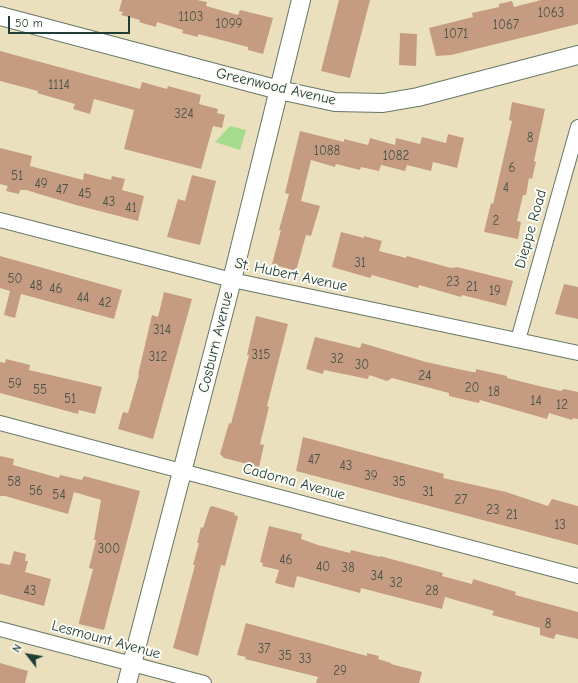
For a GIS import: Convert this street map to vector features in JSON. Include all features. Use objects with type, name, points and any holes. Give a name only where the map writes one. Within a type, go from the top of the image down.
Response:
[{"type":"street","name":"Cosburn Avenue","points":[[127,683],[232,280],[301,0]]},
{"type":"street","name":"Greenwood Avenue","points":[[0,16],[279,90],[335,102],[383,102],[454,88],[578,55]]},
{"type":"street","name":"Dieppe Road","points":[[518,340],[578,127]]},
{"type":"street","name":"St. Hubert Avenue","points":[[0,220],[232,280],[578,353]]},
{"type":"street","name":"Cadorna Avenue","points":[[0,423],[183,470],[578,576]]},
{"type":"street","name":"Lesmount Avenue","points":[[0,629],[204,683]]},
{"type":"green space","points":[[230,126],[246,130],[240,150],[215,142]]},
{"type":"building","points":[[122,0],[197,0],[207,2],[206,6],[238,15],[240,10],[273,18],[263,54],[248,50],[248,47],[198,34],[198,37],[182,33],[183,30],[157,22],[156,27],[139,22],[140,20],[121,15],[123,12],[119,11]]},
{"type":"building","points":[[339,0],[370,0],[350,78],[321,71]]},
{"type":"building","points":[[541,0],[578,0],[578,24],[451,55],[436,56],[429,28],[473,17],[472,13],[499,7],[499,4],[512,1],[514,7]]},
{"type":"building","points":[[400,33],[417,34],[416,66],[399,65]]},
{"type":"building","points":[[0,51],[140,89],[142,82],[167,89],[168,86],[201,95],[199,104],[218,109],[217,113],[225,115],[222,128],[213,126],[201,169],[124,149],[134,110],[94,99],[90,114],[73,109],[75,104],[37,93],[38,91],[0,81]]},
{"type":"building","points":[[512,102],[545,109],[534,161],[536,162],[532,179],[529,178],[526,195],[523,195],[517,221],[521,222],[518,239],[484,232],[491,203],[493,204],[512,121],[509,120]]},
{"type":"building","points":[[300,131],[344,142],[344,139],[368,145],[370,138],[395,145],[396,138],[420,144],[422,137],[446,143],[448,134],[464,138],[457,168],[433,162],[431,171],[407,165],[405,171],[381,165],[379,171],[361,167],[360,170],[336,164],[335,167],[311,160],[301,201],[320,206],[311,236],[306,235],[296,271],[272,264],[281,230],[279,230],[289,194],[285,193]]},
{"type":"building","points":[[0,148],[32,156],[30,166],[83,180],[84,173],[111,180],[112,176],[125,179],[122,190],[144,196],[138,221],[26,190],[20,190],[19,194],[6,191],[8,186],[0,184]]},
{"type":"building","points":[[192,175],[216,181],[200,245],[167,237],[178,199],[185,201]]},
{"type":"building","points":[[341,232],[382,241],[379,251],[406,258],[407,256],[451,268],[457,267],[513,281],[506,306],[462,295],[461,297],[419,285],[418,288],[372,275],[370,278],[332,267]]},
{"type":"building","points":[[0,256],[122,290],[114,319],[21,294],[15,318],[4,315],[10,291],[0,288]]},
{"type":"building","points":[[564,284],[578,287],[578,319],[555,314]]},
{"type":"building","points":[[164,292],[192,299],[153,439],[118,429],[123,412],[128,413],[139,375],[152,315],[158,317]]},
{"type":"building","points":[[256,316],[288,324],[267,406],[269,407],[260,444],[264,445],[259,467],[224,458],[220,454],[229,423],[231,424],[249,355],[247,355]]},
{"type":"building","points":[[315,337],[360,348],[362,343],[426,362],[472,372],[476,372],[476,369],[561,391],[564,389],[578,392],[578,419],[573,418],[572,420],[549,413],[547,419],[480,400],[479,403],[449,396],[449,393],[392,378],[387,381],[369,375],[368,379],[324,370],[323,374],[306,369]]},
{"type":"building","points":[[6,359],[30,365],[29,370],[102,387],[95,414],[79,410],[78,414],[0,393],[0,362],[5,363]]},
{"type":"building","points":[[303,437],[444,474],[443,478],[506,492],[548,506],[552,499],[578,506],[578,545],[296,471]]},
{"type":"building","points":[[0,456],[14,459],[13,465],[59,478],[60,475],[82,480],[84,476],[140,491],[104,630],[79,624],[93,569],[89,568],[96,540],[94,540],[101,500],[74,492],[68,514],[5,496],[0,496]]},
{"type":"building","points":[[212,506],[235,513],[234,515],[238,516],[225,566],[221,565],[198,656],[173,648],[195,565],[193,565],[199,543],[197,543],[201,527],[203,528],[210,507]]},
{"type":"building","points":[[269,526],[302,534],[301,539],[318,545],[350,553],[351,550],[380,556],[443,573],[442,576],[472,584],[473,579],[516,592],[515,595],[578,612],[578,639],[556,634],[554,639],[540,635],[540,628],[492,615],[494,611],[445,597],[442,609],[361,588],[360,593],[297,576],[294,588],[275,583],[279,570],[262,566],[263,563],[260,562]]},
{"type":"building","points":[[14,551],[26,554],[25,561],[28,561],[25,572],[51,579],[44,606],[0,594],[0,563],[10,565]]},
{"type":"building","points":[[246,623],[367,656],[367,653],[379,656],[378,659],[391,664],[422,672],[419,683],[316,683],[318,677],[245,659],[246,657],[237,655]]},
{"type":"building","points":[[0,663],[28,671],[25,683],[0,683]]}]
